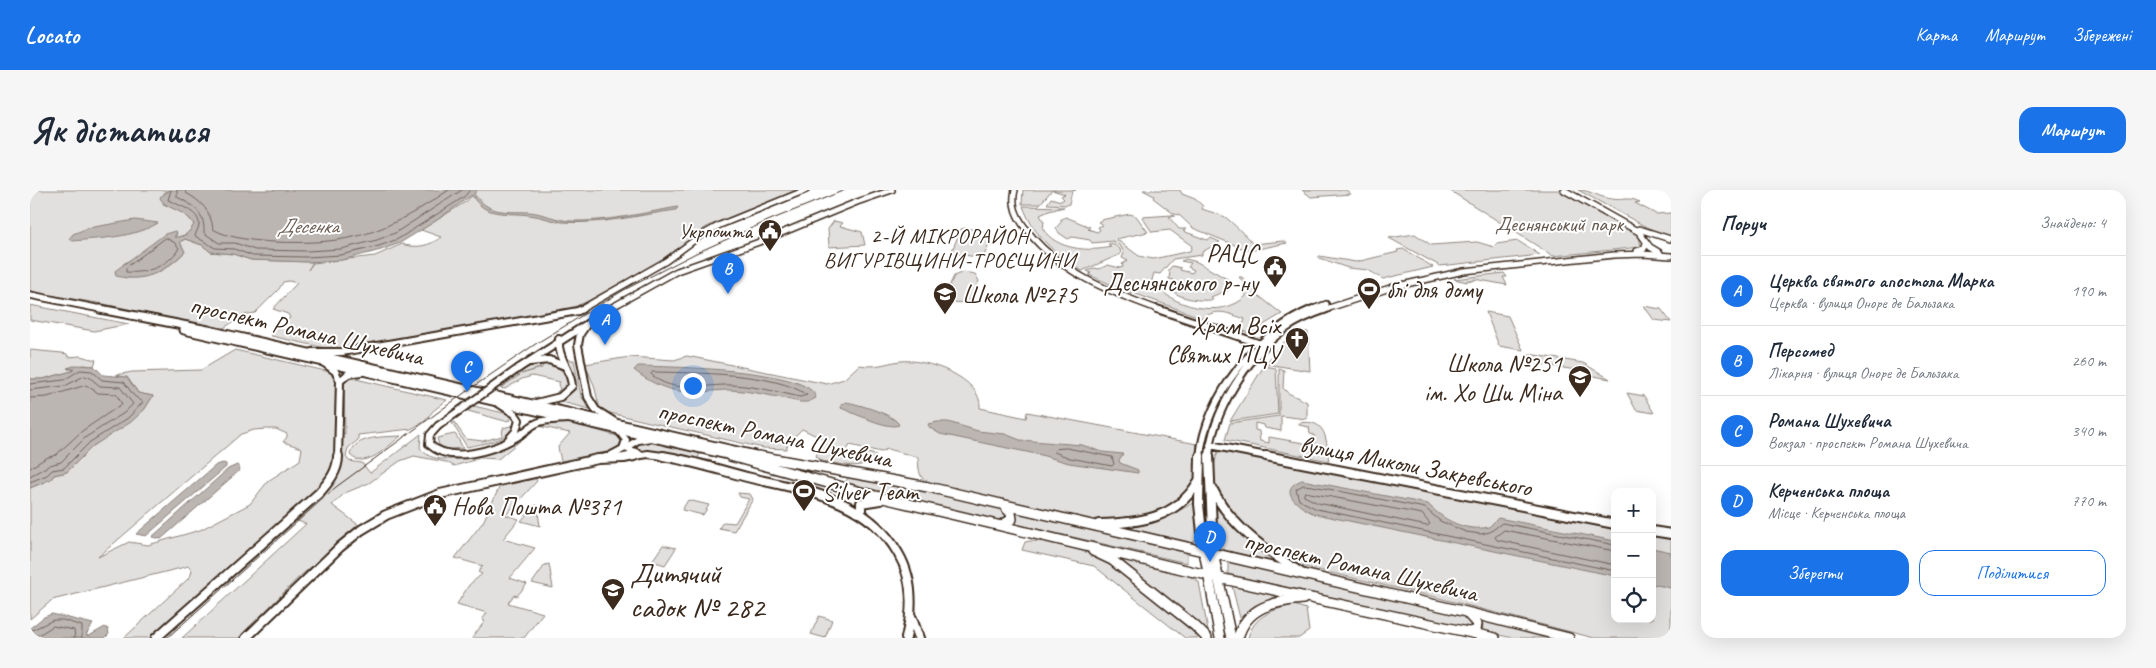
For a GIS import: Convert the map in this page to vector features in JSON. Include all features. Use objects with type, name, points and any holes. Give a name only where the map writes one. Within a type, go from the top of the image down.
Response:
[{"type":"main road","points":[[304,351],[342,352],[578,311],[666,262],[696,239],[720,225],[806,190]]},
{"type":"main road","points":[[570,419],[540,422],[506,442],[471,452],[443,455],[436,452],[429,444],[430,435],[438,426],[518,368],[593,318],[684,268],[744,248],[857,202],[892,190]]},
{"type":"main road","points":[[1015,190],[1014,205],[1025,230],[1043,251],[1067,268],[1127,297],[1264,345]]},
{"type":"main road","points":[[1231,638],[1218,578],[1208,552],[1199,479],[1203,436],[1213,408],[1232,380],[1279,326],[1314,308],[1418,276],[1505,263],[1638,251],[1646,248],[1644,236],[1639,232],[1564,190]]},
{"type":"main road","points":[[1570,190],[1643,230],[1670,239]]},
{"type":"main road","points":[[1646,242],[1654,238],[1670,239]]},
{"type":"main road","points":[[1646,242],[1654,250],[1671,256]]},
{"type":"main road","points":[[1220,638],[1207,575],[1210,445],[1222,409],[1264,345],[1285,329],[1314,313],[1375,292],[1422,279],[1463,271],[1628,255],[1652,254],[1671,256]]},
{"type":"main road","name":"проспект Романа Шухевича","points":[[30,295],[156,318],[536,403],[653,438],[782,469],[891,500],[1218,578],[1495,638]]},
{"type":"main road","name":"проспект Романа Шухевича","points":[[30,300],[147,321],[498,404],[570,419],[617,426],[783,461],[890,479],[1462,611],[1569,638]]},
{"type":"main road","points":[[593,318],[582,329],[578,340],[588,397],[596,410],[617,426],[626,439],[625,453]]},
{"type":"main road","points":[[536,403],[555,399],[570,389],[572,380],[558,345],[559,340]]},
{"type":"main road","points":[[518,368],[542,360],[555,361],[565,366]]},
{"type":"main road","points":[[156,638],[330,480],[338,465],[340,456],[340,381],[336,371],[323,362]]},
{"type":"main road","points":[[340,381],[348,374],[365,372]]},
{"type":"main road","points":[[498,404],[515,414],[519,420],[516,431],[506,442]]},
{"type":"main road","points":[[625,453],[634,442],[653,438]]},
{"type":"main road","name":"вулиця Миколи Закревського","points":[[1210,445],[1611,523]]},
{"type":"main road","name":"проспект Романа Шухевича","points":[[246,638],[340,547],[361,530],[386,515],[440,494],[625,453],[678,460],[810,491],[844,503],[862,513],[885,532],[901,557],[908,573],[911,588],[912,618]]},
{"type":"main road","points":[[849,488],[844,485],[842,480],[852,473]]},
{"type":"main road","points":[[1080,523],[1125,523],[1158,516],[1184,502],[1194,490],[1199,479]]},
{"type":"main road","points":[[1210,483],[1220,504],[1238,526],[1264,549],[1305,575]]},
{"type":"main road","points":[[862,513],[860,505],[866,500],[891,500]]},
{"type":"main road","points":[[1000,526],[1012,519],[1011,513],[1003,505]]},
{"type":"main road","points":[[1656,532],[1671,534]]},
{"type":"main road","points":[[1078,544],[1112,560],[1195,626],[1207,638]]},
{"type":"main road","points":[[1238,638],[1243,624],[1253,612],[1264,606],[1286,599],[1318,599]]},
{"type":"main road","points":[[1462,611],[1472,616],[1477,624],[1476,630],[1465,632]]},
{"type":"main road","points":[[906,638],[912,618]]},
{"type":"main road","points":[[912,618],[919,638]]},
{"type":"green space","points":[[30,190],[170,190],[164,193],[163,204],[186,214],[194,225],[187,234],[175,238],[177,233],[123,264],[125,278],[135,278],[151,275],[165,269],[185,252],[180,242],[185,239],[202,245],[211,252],[233,254],[251,260],[313,262],[308,270],[313,263],[375,256],[402,244],[417,246],[427,244],[441,237],[421,230],[467,201],[477,190],[798,190],[708,226],[660,261],[586,302],[569,309],[347,349],[330,349],[271,336],[290,318],[288,314],[273,309],[297,283],[289,281],[283,282],[279,289],[255,313],[244,315],[222,329],[104,304],[30,292]]},
{"type":"green space","points":[[1023,190],[1052,190],[1040,204],[1022,204]]},
{"type":"green space","points":[[1052,190],[1076,190],[1072,191],[1069,204],[1067,205],[1047,204],[1051,198],[1061,201],[1064,199],[1061,196],[1065,194]]},
{"type":"green space","points":[[1143,190],[1180,190],[1182,194],[1195,199],[1203,206],[1202,209],[1225,217],[1253,244],[1283,241],[1287,243],[1249,251],[1193,228],[1179,215],[1174,214],[1153,198],[1154,196]]},
{"type":"green space","points":[[1302,190],[1346,190],[1351,194],[1311,197]]},
{"type":"green space","name":"Деснянський парк","points":[[1449,190],[1561,190],[1636,232],[1639,236],[1641,247],[1553,256]]},
{"type":"green space","points":[[1578,190],[1608,198],[1636,200],[1640,202],[1635,203],[1656,214],[1671,213],[1671,236],[1648,228]]},
{"type":"green space","points":[[1023,206],[1064,207],[1040,215],[1044,222],[1043,229],[1049,236],[1074,248],[1103,249],[1111,247],[1108,244],[1112,243],[1120,249],[1121,254],[1082,271],[1046,243],[1033,227]]},
{"type":"green space","points":[[1130,214],[1136,216],[1148,232],[1116,239],[1139,256],[1153,259],[1190,251],[1192,246],[1170,230],[1152,232],[1142,217],[1172,215],[1175,216],[1169,217],[1179,229],[1186,229],[1183,231],[1207,240],[1211,238],[1220,242],[1202,252],[1202,255],[1173,259],[1160,274],[1154,273],[1152,280],[1170,297],[1196,307],[1210,309],[1224,307],[1236,303],[1246,296],[1246,286],[1239,277],[1242,277],[1259,296],[1282,314],[1265,324],[1253,335],[1241,330],[1245,319],[1219,312],[1203,318],[1119,288],[1089,275],[1091,273],[1087,271],[1108,265],[1123,267],[1122,264],[1128,261],[1122,258],[1124,253],[1121,247],[1113,241],[1092,243],[1090,240],[1072,237],[1068,239],[1059,233],[1056,228],[1062,221],[1060,220],[1066,217],[1097,232],[1100,230],[1098,227],[1103,225],[1098,222],[1101,220]]},
{"type":"green space","points":[[834,221],[843,223],[840,226],[862,232],[865,245],[829,247],[828,229]]},
{"type":"green space","points":[[965,228],[992,235],[983,258],[951,253],[961,229]]},
{"type":"green space","points":[[1415,234],[1431,245],[1477,242],[1494,247],[1496,244],[1518,241],[1540,255],[1440,266],[1389,238]]},
{"type":"green space","points":[[1403,249],[1433,267],[1383,279],[1368,270],[1348,268],[1319,258],[1319,256],[1356,262],[1398,252],[1397,250]]},
{"type":"green space","points":[[1186,259],[1197,262],[1229,280],[1230,289],[1211,297],[1213,300],[1186,298],[1174,293],[1166,283],[1174,283],[1174,280],[1169,279],[1170,272],[1168,271],[1172,266],[1192,273],[1194,270],[1188,267],[1191,263],[1181,261]]},
{"type":"green space","points":[[963,272],[975,274],[979,281],[970,300],[960,303],[953,302],[945,295],[954,276]]},
{"type":"green space","points":[[1504,273],[1507,277],[1503,277],[1507,285],[1474,279],[1474,281],[1467,280],[1467,282],[1454,279]]},
{"type":"green space","points":[[30,305],[129,324],[94,331],[30,320]]},
{"type":"green space","points":[[1644,306],[1661,309],[1671,322],[1654,320]]},
{"type":"green space","points":[[1486,312],[1508,316],[1523,350],[1499,346]]},
{"type":"green space","points":[[1296,331],[1308,332],[1310,371],[1266,364],[1276,350]]},
{"type":"green space","points":[[30,350],[62,353],[67,354],[68,357],[80,356],[96,360],[94,366],[84,365],[68,369],[74,369],[72,371],[43,379],[30,379]]},
{"type":"green space","points":[[235,350],[330,372],[336,382],[338,430],[345,434],[344,379],[347,377],[447,400],[433,411],[425,421],[411,429],[358,435],[358,440],[348,448],[346,457],[349,461],[362,463],[370,473],[421,434],[420,448],[429,456],[441,459],[476,456],[499,450],[517,441],[535,426],[548,423],[558,422],[578,425],[617,436],[622,440],[616,450],[561,461],[558,447],[570,433],[538,426],[498,459],[481,458],[454,466],[446,462],[414,456],[400,461],[369,483],[345,493],[332,505],[360,526],[299,577],[239,638],[182,638],[306,524],[286,517],[151,638],[124,638],[190,577],[192,571],[189,566],[52,600],[30,619],[30,488],[51,479],[54,475],[67,472],[93,446],[144,410],[153,396],[138,393],[129,381],[116,375],[132,372],[201,370]],"holes":[[[276,429],[287,434],[283,442],[302,448],[300,460],[268,481],[250,504],[200,530],[148,545],[129,542],[98,557],[241,434],[254,430]]]},
{"type":"green space","points":[[1529,354],[1583,363],[1610,379],[1589,375],[1588,372],[1533,363]]},
{"type":"green space","points":[[687,356],[827,384],[844,379],[859,365],[876,366],[901,361],[924,363],[951,372],[963,379],[978,397],[980,408],[1026,418],[1027,412],[1197,444],[1195,479],[1190,490],[1184,496],[1157,512],[1131,520],[1093,520],[931,484],[921,477],[918,457],[887,449],[881,452],[850,445],[846,452],[860,455],[863,452],[876,455],[865,464],[851,466],[821,461],[816,456],[823,439],[802,429],[789,442],[786,449],[763,448],[600,410],[594,385],[585,364],[630,357],[674,360]]},
{"type":"green space","points":[[564,360],[574,360],[581,396],[590,409],[557,401],[569,395],[575,386],[573,372]]},
{"type":"green space","points":[[541,363],[540,368],[521,374],[542,368],[543,363],[552,364],[565,375],[568,384],[562,393],[550,399],[560,389],[558,385],[560,382],[532,376],[522,379],[505,389],[500,388],[527,368]]},
{"type":"green space","points":[[1264,366],[1276,368],[1278,414],[1230,421]]},
{"type":"green space","points":[[1279,369],[1284,370],[1283,388],[1288,393],[1307,402],[1307,419],[1281,416],[1281,431],[1265,428],[1264,425],[1255,423],[1255,430],[1259,431],[1260,441],[1269,443],[1269,437],[1315,445],[1314,435],[1310,434],[1309,427],[1299,425],[1299,423],[1308,422],[1316,424],[1324,433],[1329,461],[1225,440],[1230,423],[1279,416]]},
{"type":"green space","points":[[1627,393],[1644,396],[1654,413],[1636,410]]},
{"type":"green space","points":[[474,406],[508,414],[511,420],[505,421],[468,411]]},
{"type":"green space","points":[[454,422],[466,439],[483,441],[502,436],[503,428],[514,425],[511,431],[501,438],[467,447],[452,423]]},
{"type":"green space","points":[[454,434],[463,448],[448,449],[439,445],[437,438]]},
{"type":"green space","points":[[401,436],[377,455],[370,458],[356,459],[350,455],[353,448],[364,440]]},
{"type":"green space","points":[[644,441],[700,453],[698,458],[712,461],[711,463],[651,451],[638,452],[634,450],[637,443]]},
{"type":"green space","points":[[1225,450],[1611,526],[1611,623],[1656,623],[1656,535],[1671,538],[1671,638],[1594,638],[1435,597],[1297,565],[1252,535],[1224,504],[1215,484],[1214,472],[1218,452]]},
{"type":"green space","points":[[849,477],[911,488],[1002,509],[1006,515],[1002,519],[995,520],[848,483],[846,481]]},
{"type":"green space","points":[[535,478],[537,481],[506,515],[519,519],[503,539],[535,548],[510,578],[527,584],[508,603],[543,613],[524,638],[472,638],[485,621],[482,620],[487,613],[457,604],[469,585],[482,574],[478,572],[483,566],[455,558],[483,522],[500,486]]},
{"type":"green space","points":[[738,493],[750,494],[753,499],[734,531],[719,528],[723,522],[735,523],[749,499],[740,497]]},
{"type":"green space","points":[[688,500],[709,505],[703,515],[682,510]]},
{"type":"green space","points":[[1195,502],[1197,539],[1192,543],[1128,529],[1165,518]]},
{"type":"green space","points":[[537,505],[540,526],[521,521],[534,506]]},
{"type":"green space","points":[[1215,507],[1259,549],[1277,562],[1223,550],[1218,546]]},
{"type":"green space","points":[[1014,512],[1187,553],[1187,563],[1011,523]]},
{"type":"green space","points":[[1025,542],[1048,542],[1080,550],[1109,562],[1200,638],[1185,638],[1094,566],[1022,550]]},
{"type":"green space","points":[[663,545],[676,548],[665,565],[652,561]]},
{"type":"green space","points":[[1115,558],[1188,575],[1199,582],[1208,631],[1185,611]]},
{"type":"green space","points":[[1228,561],[1463,614],[1472,626],[1468,628],[1228,574]]},
{"type":"green space","points":[[549,564],[553,588],[532,583],[545,565]]},
{"type":"green space","points":[[1232,586],[1278,596],[1254,606],[1240,618]]},
{"type":"green space","points":[[1294,605],[1306,609],[1309,631],[1299,638],[1248,638],[1254,624],[1259,619],[1272,611]]},
{"type":"green space","points":[[819,616],[832,620],[825,638],[811,634]]},
{"type":"green space","points":[[1477,617],[1555,638],[1514,638],[1482,632],[1483,625]]},
{"type":"water","name":"Десенка","points":[[170,190],[477,190],[474,194],[480,201],[498,211],[529,212],[570,221],[611,219],[678,207],[676,210],[619,219],[576,223],[490,211],[477,202],[472,195],[400,243],[342,260],[307,262],[251,260],[233,254],[211,252],[202,245],[185,239],[180,242],[185,252],[154,274],[136,278],[116,276],[115,271],[165,234],[175,231],[177,233],[174,237],[180,237],[186,234],[194,224],[186,215],[162,201],[160,197]]},
{"type":"water","points":[[135,220],[158,223],[138,232],[117,236],[73,241],[69,239],[73,234],[88,228]]},
{"type":"water","points":[[77,365],[94,366],[103,375],[127,377],[138,393],[153,396],[144,410],[131,422],[93,446],[67,472],[54,475],[51,479],[30,488],[30,379],[43,379],[72,371],[74,369],[67,368]]},
{"type":"water","points":[[638,366],[736,371],[765,375],[790,380],[808,388],[816,398],[808,402],[800,402],[765,394],[739,391],[678,391],[662,387],[647,379],[634,370]]},
{"type":"water","points":[[846,402],[891,417],[899,425],[879,423],[841,408],[841,405]]},
{"type":"water","points":[[948,422],[978,431],[1005,434],[1020,440],[1082,445],[1102,452],[1123,454],[1119,460],[1120,463],[1138,470],[1138,473],[1069,463],[1041,455],[940,434],[930,428],[928,424]]},
{"type":"water","points":[[226,464],[226,467],[146,536],[136,534],[216,465]]},
{"type":"water","points":[[237,465],[240,470],[161,539],[152,537],[228,469]]},
{"type":"water","points":[[1302,480],[1428,504],[1448,520],[1472,528],[1489,527],[1498,518],[1611,540],[1611,575],[1315,514],[1303,508],[1290,494],[1294,484]]},
{"type":"water","points":[[1656,549],[1671,552],[1671,588],[1656,585]]},
{"type":"water","points":[[52,614],[93,624],[86,635],[89,636],[105,627],[108,629],[109,634],[105,638],[30,638],[30,628],[44,617]]},
{"type":"tram line","points":[[167,638],[336,487],[467,391],[537,343],[624,290],[696,253],[770,220],[845,190]]},
{"type":"place","name":"Укрпошта","points":[[770,252]]},
{"type":"place","name":"РАЦС Деснянського р-ну","points":[[1275,288]]},
{"type":"place","name":"Персомед","points":[[728,294]]},
{"type":"place","name":"блі для дому","points":[[1369,310]]},
{"type":"place","name":"Школа №275","points":[[945,315]]},
{"type":"place","name":"Церква святого апостола Марка","points":[[605,345]]},
{"type":"place","name":"Храм Всіх Святих ПЦУ","points":[[1297,360]]},
{"type":"place","name":"Романа Шухевича","points":[[467,392]]},
{"type":"place","name":"Школа №251 ім. Хо Ши Міна","points":[[1580,398]]},
{"type":"place","name":"Silver Team","points":[[804,512]]},
{"type":"place","name":"Нова Пошта №371","points":[[435,527]]},
{"type":"place","name":"Керченська площа","points":[[1210,562]]},
{"type":"place","name":"Дитячий садок № 282","points":[[613,611]]},
{"type":"district","name":"2-Й МІКРОРАЙОН ВИГУРІВЩИНИ-ТРОЄЩИНИ","points":[[950,248]]}]
